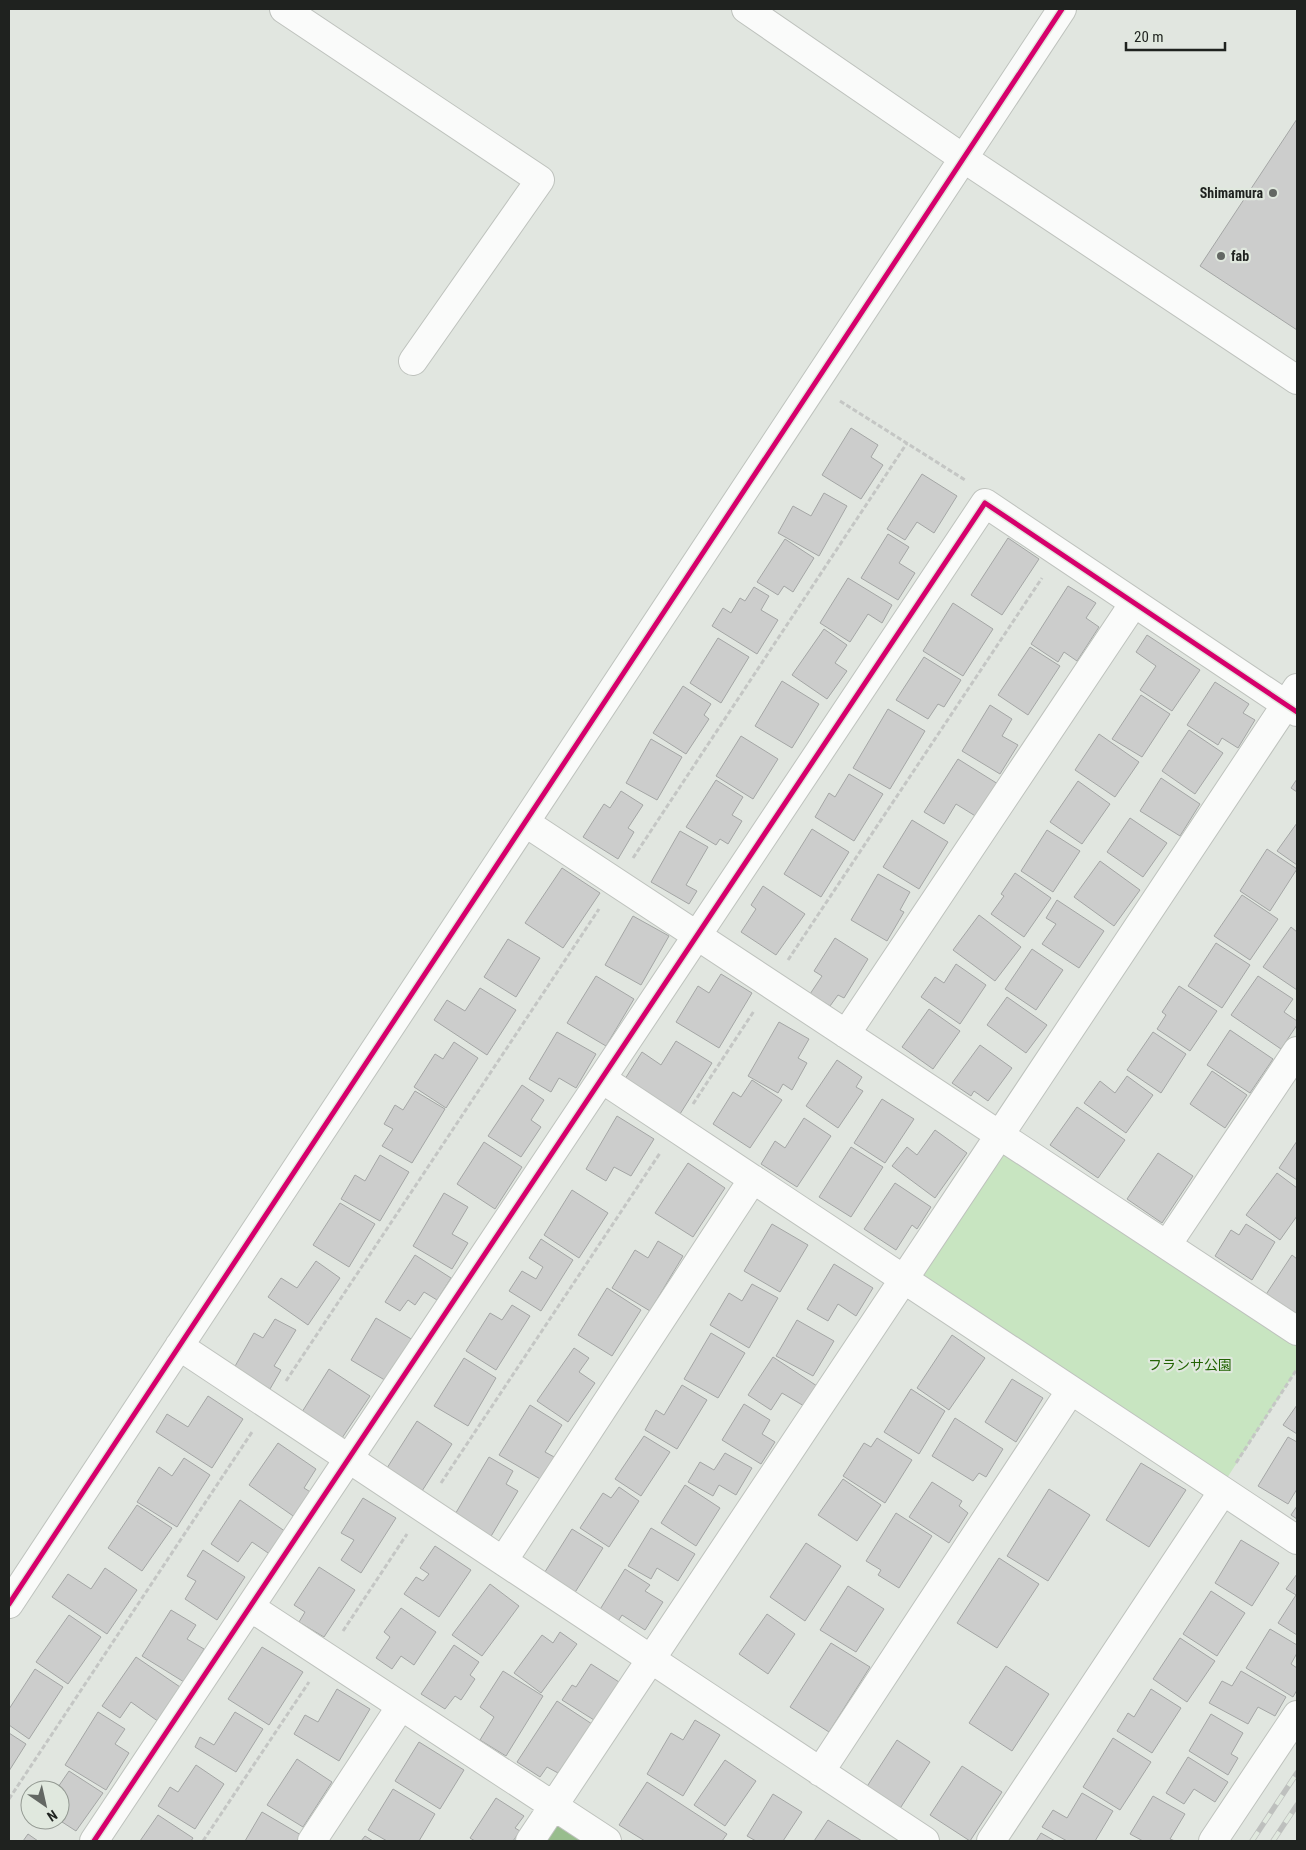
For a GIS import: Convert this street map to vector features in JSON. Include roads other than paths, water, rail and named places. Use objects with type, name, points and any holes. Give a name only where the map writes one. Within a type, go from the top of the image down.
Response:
[{"type":"street","points":[[284,9],[540,180],[413,361]]},
{"type":"street","points":[[746,9],[963,158],[1297,380]]},
{"type":"street","points":[[9,1604],[1062,9]]},
{"type":"street","points":[[94,1841],[985,503],[1134,603],[1294,701],[1000,1135],[530,1841]]},
{"type":"street","points":[[846,1034],[1134,603]]},
{"type":"street","points":[[526,823],[1297,1331]]},
{"type":"street","points":[[1167,1245],[1297,1051]]},
{"type":"street","points":[[602,1078],[1297,1540]]},
{"type":"street","points":[[503,1561],[753,1179]]},
{"type":"street","points":[[179,1346],[925,1841]]},
{"type":"street","points":[[820,1772],[1071,1390]]},
{"type":"street","points":[[991,1841],[1222,1490]]},
{"type":"street","points":[[250,1607],[606,1841]]},
{"type":"street","points":[[312,1841],[401,1706]]},
{"type":"street","points":[[1213,1841],[1297,1715]]},
{"type":"railway","points":[[1252,1841],[1297,1773]]},
{"type":"railway","points":[[1273,1841],[1297,1805]]},
{"type":"place","name":"Shimamura","points":[[1273,193]]},
{"type":"place","name":"fab","points":[[1221,256]]},
{"type":"park label","name":"フランサ公園","points":[[1190,1365]]}]
